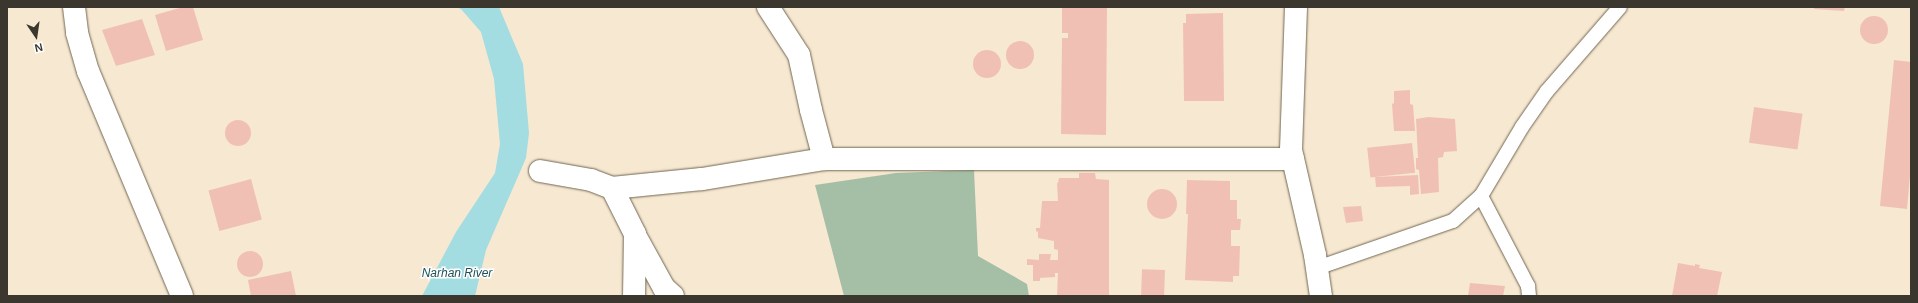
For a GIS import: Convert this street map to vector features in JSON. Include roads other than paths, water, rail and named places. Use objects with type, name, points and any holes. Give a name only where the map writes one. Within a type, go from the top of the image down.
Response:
[{"type":"street","points":[[74,7],[77,33],[88,71],[182,296]]},
{"type":"street","points":[[768,7],[799,55],[824,160]]},
{"type":"street","points":[[1296,7],[1291,150],[1317,268],[1320,296]]},
{"type":"street","points":[[540,171],[590,180],[612,188],[702,179],[824,160],[1293,159]]},
{"type":"street","points":[[612,188],[664,288],[673,296]]},
{"type":"street","points":[[634,296],[635,234]]},
{"type":"lane","points":[[1317,268],[1453,221],[1481,196],[1522,127],[1547,91],[1620,7]]},
{"type":"lane","points":[[1481,196],[1528,286],[1529,296]]},
{"type":"water","name":"Narhan River","points":[[455,7],[499,7],[523,64],[529,133],[526,158],[486,250],[475,296],[422,296],[456,232],[495,173],[500,144],[494,79],[481,32],[461,9]]}]
